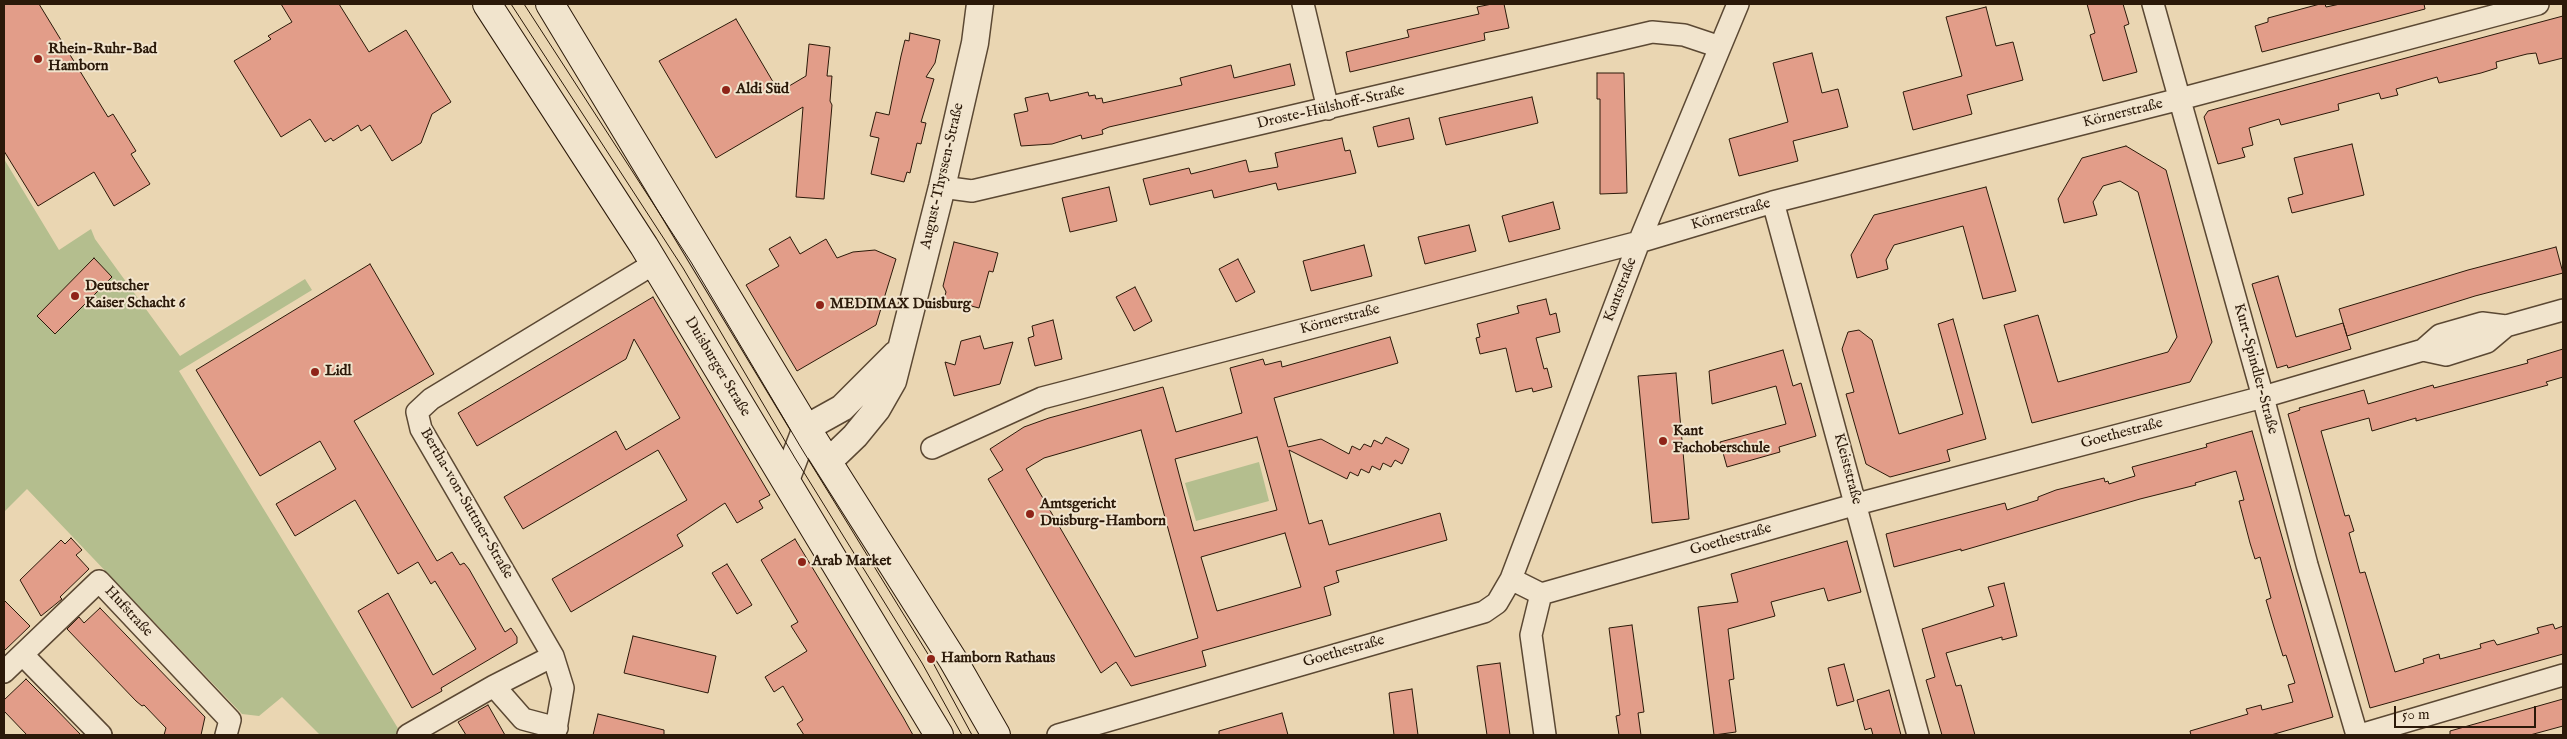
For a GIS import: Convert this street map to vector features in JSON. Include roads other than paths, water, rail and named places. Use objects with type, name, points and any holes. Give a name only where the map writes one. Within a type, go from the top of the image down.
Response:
[{"type":"main road","name":"Duisburger Straße","points":[[487,4],[654,263],[939,735]]},
{"type":"main road","points":[[550,4],[806,428],[938,635],[996,735]]},
{"type":"street","name":"August-Thyssen-Straße","points":[[828,462],[855,436],[877,409],[892,381],[942,188],[975,43],[980,4]]},
{"type":"street","points":[[1303,4],[1328,109]]},
{"type":"street","name":"Kantstraße","points":[[1511,579],[1639,242],[1738,4]]},
{"type":"street","name":"Kurt-Spindler-Straße","points":[[2153,4],[2263,396],[2307,565],[2358,735]]},
{"type":"street","name":"Körnerstraße","points":[[932,448],[1042,398],[1639,242],[1773,202],[2180,99],[2538,4]]},
{"type":"street","name":"Droste-Hülshoff-Straße","points":[[942,188],[972,192],[1652,32],[1684,35],[1720,47]]},
{"type":"street","name":"Kleiststraße","points":[[1773,202],[1918,735]]},
{"type":"street","name":"Bertha-von-Suttner-Straße","points":[[494,686],[523,719],[556,732],[563,688],[553,656],[421,429],[417,412],[431,399],[654,263]]},
{"type":"street","name":"Goethestraße","points":[[1541,594],[1856,504],[2263,396],[2423,350],[2440,335],[2482,323],[2506,326],[2563,310]]},
{"type":"street","points":[[786,480],[806,428],[842,408],[901,348]]},
{"type":"street","points":[[1511,579],[1541,594],[1531,635],[1545,735]]},
{"type":"street","name":"Goethestraße","points":[[1058,735],[1484,612],[1497,603],[1511,579]]},
{"type":"street","name":"Hufstraße","points":[[4,672],[99,582],[228,727]]},
{"type":"street","points":[[23,655],[101,735]]},
{"type":"street","points":[[408,735],[494,686],[553,656]]},
{"type":"street","points":[[2358,735],[2563,675]]},
{"type":"tram line","points":[[511,4],[683,268],[795,458],[922,663],[962,735]]},
{"type":"tram line","points":[[524,4],[691,262],[800,446],[931,659],[972,735]]},
{"type":"place","name":"Rhein-Ruhr-Bad Hamborn","points":[[38,59]]},
{"type":"place","name":"Aldi Süd","points":[[726,90]]},
{"type":"place","name":"Deutscher Kaiser Schacht 6","points":[[75,296]]},
{"type":"place","name":"MEDIMAX Duisburg","points":[[820,305]]},
{"type":"place","name":"Lidl","points":[[315,372]]},
{"type":"place","name":"Kant Fachoberschule","points":[[1663,441]]},
{"type":"place","name":"Amtsgericht Duisburg-Hamborn","points":[[1030,514]]},
{"type":"place","name":"Arab Market","points":[[802,562]]},
{"type":"place","name":"Hamborn Rathaus","points":[[931,659]]}]
